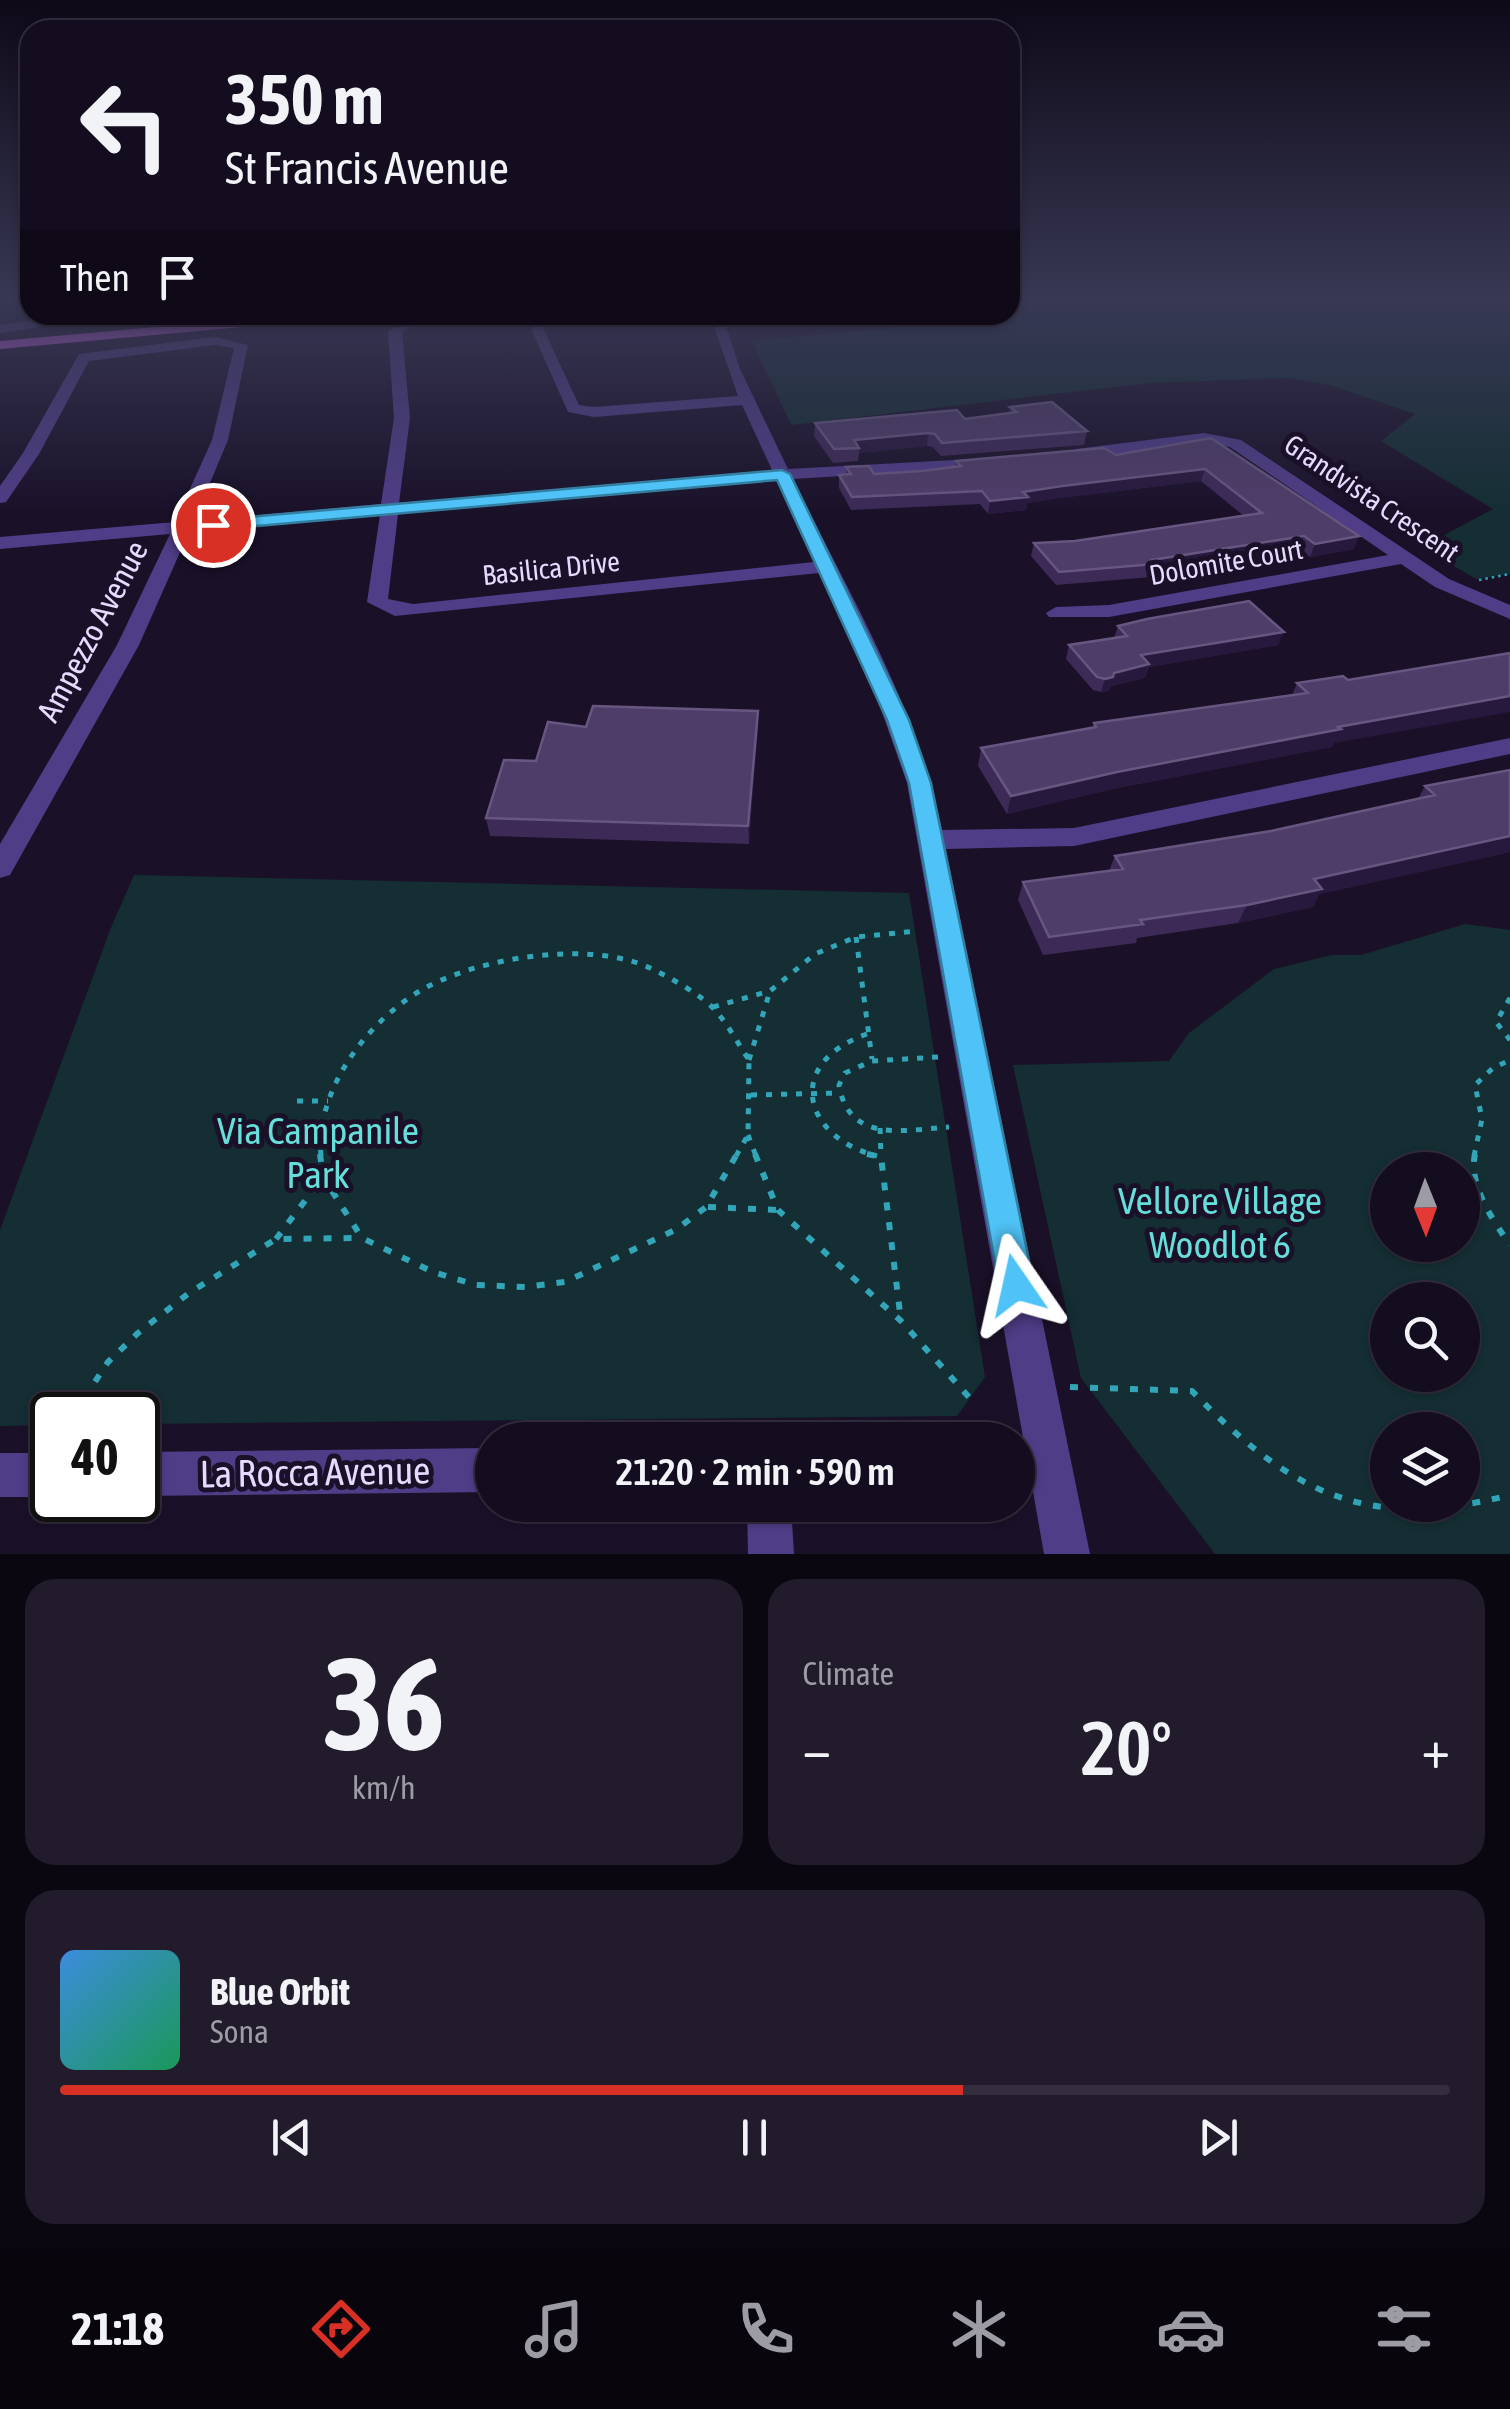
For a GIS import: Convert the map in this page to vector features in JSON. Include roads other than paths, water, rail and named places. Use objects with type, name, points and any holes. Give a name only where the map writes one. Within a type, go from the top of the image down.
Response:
[{"type":"street","name":"Ampezzo Avenue","points":[[0,498],[31,454],[77,370]]},
{"type":"street","name":"Ampezzo Avenue","points":[[0,868],[128,646],[220,440],[235,370]]},
{"type":"street","points":[[388,509],[402,405],[399,370]]},
{"type":"street","points":[[556,370],[573,408],[594,412],[748,400]]},
{"type":"street","points":[[737,370],[906,739],[932,840],[1027,1422]]},
{"type":"street","name":"Grandvista Crescent","points":[[1055,456],[1190,439],[1222,439],[1244,448],[1459,593],[1510,613]]},
{"type":"street","points":[[0,544],[782,474],[1002,461]]},
{"type":"street","name":"Basilica Drive","points":[[388,509],[376,602],[394,610],[825,567]]},
{"type":"street","name":"Dolomite Court","points":[[1056,613],[1109,611],[1404,558]]},
{"type":"street","points":[[932,840],[1074,837],[1510,746]]},
{"type":"street","points":[[1035,1467],[1067,1554]]},
{"type":"street","name":"La Rocca Avenue","points":[[160,1474],[475,1470]]},
{"type":"street","points":[[0,1475],[30,1475]]},
{"type":"street","points":[[770,1522],[771,1554]]},
{"type":"park label","name":"Via Campanile Park","points":[[318,1152]]},
{"type":"park label","name":"Vellore Village Woodlot 6","points":[[1220,1222]]}]
